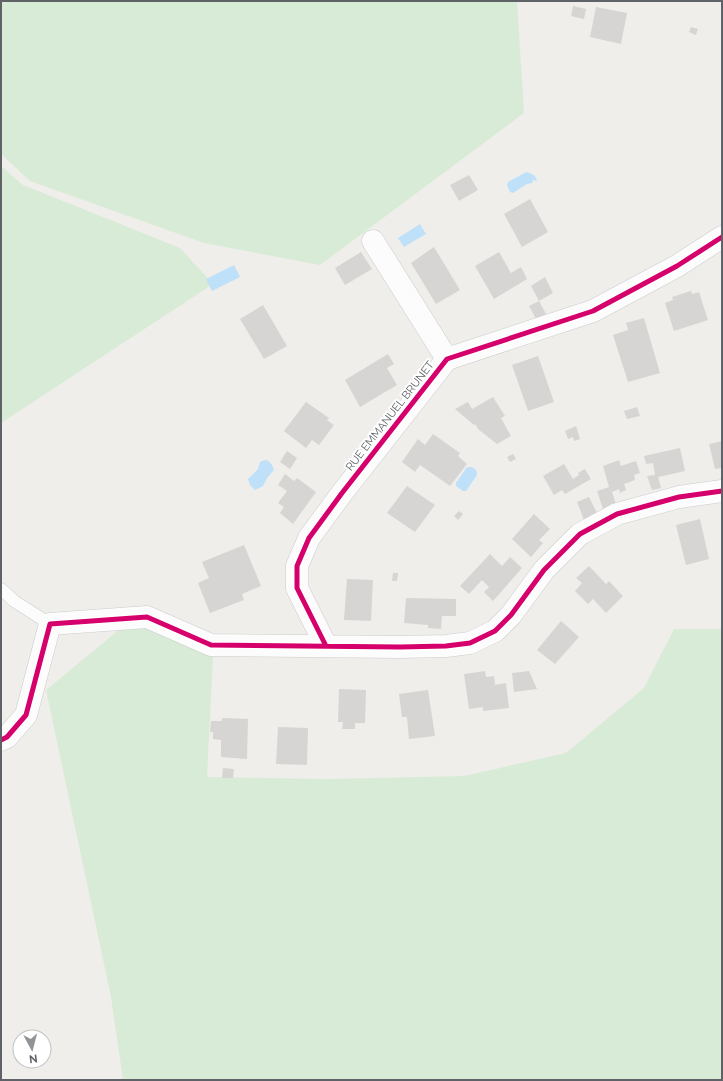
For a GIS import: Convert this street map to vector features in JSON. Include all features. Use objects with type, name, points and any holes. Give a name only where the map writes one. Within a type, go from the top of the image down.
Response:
[{"type":"street","name":"RUE EMMANUEL BRUNET","points":[[326,646],[297,588],[297,566],[309,538],[342,492],[447,359],[593,311],[677,266],[722,237]]},
{"type":"street","points":[[373,241],[447,359]]},
{"type":"street","points":[[1,740],[7,737],[26,715],[50,624],[147,617],[211,645],[400,647],[446,646],[470,643],[495,631],[506,621],[544,570],[580,534],[617,514],[679,497],[722,491]]},
{"type":"lane","points":[[1,589],[14,601],[50,624]]},
{"type":"green space","points":[[1,1],[517,1],[524,113],[320,265],[204,243],[30,181],[1,154]]},
{"type":"green space","points":[[1,166],[23,185],[180,248],[213,284],[1,423]]},
{"type":"green space","points":[[131,620],[213,657],[207,777],[327,779],[464,776],[566,753],[644,688],[674,629],[722,629],[722,1080],[123,1080],[111,997],[46,690]]},
{"type":"water","points":[[526,172],[536,177],[537,181],[533,180],[532,183],[527,184],[513,193],[510,192],[507,185],[508,182]]},
{"type":"water","points":[[420,224],[426,234],[404,247],[398,238]]},
{"type":"water","points":[[234,265],[240,277],[212,291],[206,279]]},
{"type":"water","points":[[265,460],[271,463],[274,470],[267,478],[263,486],[255,490],[250,485],[248,479],[258,469],[260,462]]},
{"type":"water","points":[[467,467],[472,467],[476,470],[477,475],[466,491],[463,491],[456,486],[456,483]]},
{"type":"building","points":[[573,6],[586,9],[584,19],[571,16]]},
{"type":"building","points":[[596,7],[627,13],[621,44],[590,37]]},
{"type":"building","points":[[691,27],[698,29],[696,35],[689,32]]},
{"type":"building","points":[[469,175],[478,190],[459,201],[450,185]]},
{"type":"building","points":[[530,199],[548,232],[522,247],[504,214]]},
{"type":"building","points":[[434,247],[460,290],[436,304],[411,263]]},
{"type":"building","points":[[361,252],[372,269],[345,285],[335,268]]},
{"type":"building","points":[[499,252],[511,273],[521,267],[527,279],[494,299],[475,266]]},
{"type":"building","points":[[545,277],[553,293],[539,301],[531,286]]},
{"type":"building","points":[[691,291],[692,294],[699,292],[708,320],[674,331],[665,303],[673,300],[672,297]]},
{"type":"building","points":[[539,301],[546,314],[536,319],[529,306]]},
{"type":"building","points":[[263,305],[287,346],[264,359],[240,319]]},
{"type":"building","points":[[644,318],[660,373],[628,382],[613,335],[628,330],[626,323]]},
{"type":"building","points":[[388,354],[394,364],[387,368],[397,385],[360,407],[345,380]]},
{"type":"building","points":[[538,356],[554,402],[528,411],[512,365]]},
{"type":"building","points":[[493,397],[505,416],[501,418],[511,436],[497,444],[479,430],[475,424],[474,425],[455,409],[468,402],[472,409]]},
{"type":"building","points":[[306,402],[329,418],[327,420],[334,425],[319,445],[312,440],[306,448],[284,431]]},
{"type":"building","points":[[637,407],[640,416],[627,419],[624,411]]},
{"type":"building","points":[[576,426],[580,439],[574,441],[573,437],[568,439],[565,431]]},
{"type":"building","points":[[433,434],[460,453],[458,456],[467,464],[450,486],[420,465],[415,472],[402,462],[418,439],[425,445]]},
{"type":"building","points":[[722,441],[722,468],[715,469],[709,444]]},
{"type":"building","points":[[680,448],[685,471],[658,477],[661,488],[652,490],[647,476],[655,475],[653,463],[646,464],[644,456]]},
{"type":"building","points":[[287,451],[297,458],[290,469],[280,462]]},
{"type":"building","points":[[513,454],[516,459],[510,462],[507,457]]},
{"type":"building","points":[[619,460],[621,466],[636,461],[640,473],[634,475],[635,480],[624,484],[626,490],[620,493],[619,489],[612,492],[616,504],[603,509],[597,491],[609,487],[603,466]]},
{"type":"building","points":[[564,464],[573,479],[579,475],[578,473],[585,469],[591,479],[565,494],[562,490],[554,495],[543,476]]},
{"type":"building","points":[[285,474],[294,481],[297,478],[316,492],[293,524],[280,513],[284,507],[278,503],[287,491],[278,485]]},
{"type":"building","points":[[407,486],[435,505],[415,532],[387,513]]},
{"type":"building","points":[[589,497],[597,513],[584,520],[577,502]]},
{"type":"building","points":[[459,511],[463,514],[458,520],[454,516]]},
{"type":"building","points":[[534,514],[550,529],[539,540],[543,543],[531,557],[512,539]]},
{"type":"building","points":[[700,519],[709,559],[686,565],[676,525]]},
{"type":"building","points":[[244,545],[261,586],[242,594],[244,600],[210,613],[198,583],[209,578],[202,562]]},
{"type":"building","points":[[490,554],[502,566],[510,557],[522,568],[493,601],[484,592],[489,587],[482,580],[469,594],[460,586]]},
{"type":"building","points":[[589,566],[606,584],[609,581],[623,596],[606,613],[593,599],[588,604],[575,591],[582,583],[576,578]]},
{"type":"building","points":[[393,573],[398,573],[397,581],[392,581]]},
{"type":"building","points":[[347,579],[373,580],[371,621],[344,620]]},
{"type":"building","points":[[406,598],[456,599],[456,616],[442,616],[441,629],[428,628],[428,625],[404,623]]},
{"type":"building","points":[[561,621],[579,637],[555,664],[537,650]]},
{"type":"building","points":[[485,671],[486,677],[494,676],[495,685],[506,683],[509,708],[483,711],[483,707],[469,709],[464,674]]},
{"type":"building","points":[[529,671],[537,689],[514,692],[512,673]]},
{"type":"building","points":[[339,689],[366,690],[365,723],[355,723],[355,729],[342,729],[343,722],[338,722]]},
{"type":"building","points":[[428,690],[435,736],[409,739],[407,717],[402,717],[399,694]]},
{"type":"building","points":[[222,718],[248,719],[247,759],[221,757],[221,740],[213,739],[213,732],[210,732],[211,721],[222,721]]},
{"type":"building","points":[[278,727],[308,728],[307,765],[276,764]]},
{"type":"building","points":[[223,768],[234,769],[233,778],[222,778]]},
{"type":"cycle path","points":[[326,646],[297,588],[297,566],[309,538],[342,493],[447,359],[593,311],[677,266],[722,237]]},
{"type":"cycle path","points":[[1,740],[7,737],[26,715],[50,624],[147,617],[211,645],[400,647],[446,646],[470,643],[495,631],[511,615],[544,570],[580,534],[617,514],[679,497],[722,491]]}]
